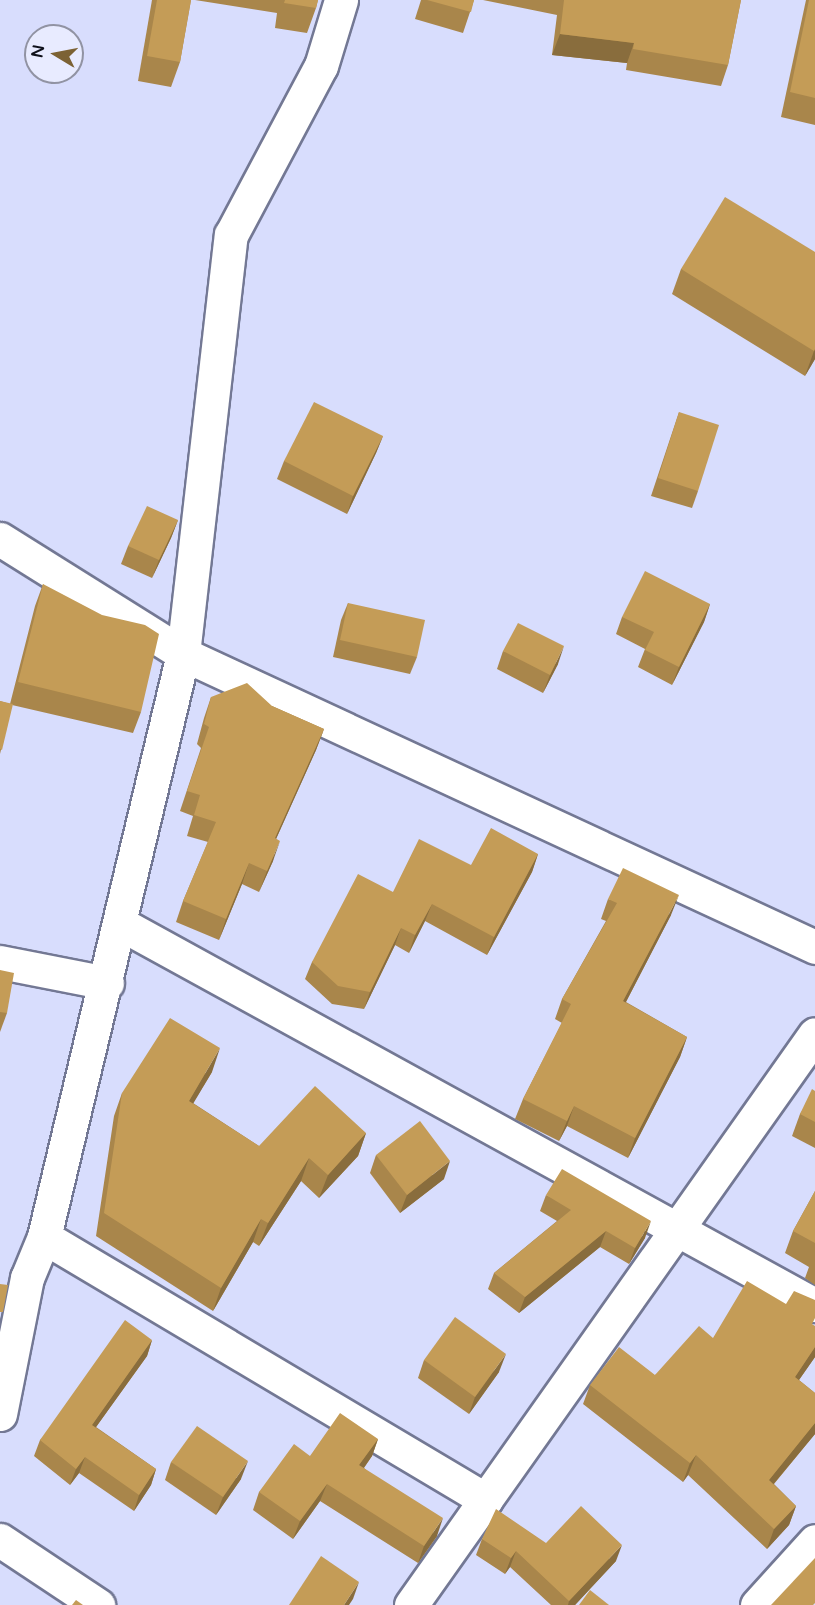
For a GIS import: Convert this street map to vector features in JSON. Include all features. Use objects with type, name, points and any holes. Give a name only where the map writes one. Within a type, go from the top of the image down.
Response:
[{"type":"street","points":[[0,1414],[14,1275],[44,1237],[122,924],[183,654],[231,235],[321,66],[341,0]]},
{"type":"street","points":[[0,539],[183,654],[815,947]]},
{"type":"street","points":[[122,924],[815,1305]]},
{"type":"street","points":[[0,962],[107,983]]},
{"type":"street","points":[[411,1605],[815,1034]]},
{"type":"street","points":[[44,1237],[486,1500]]},
{"type":"street","points":[[0,1540],[98,1605]]},
{"type":"street","points":[[757,1605],[815,1541]]},
{"type":"building","points":[[157,0],[191,0],[180,62],[147,56]]},
{"type":"building","points":[[285,0],[318,0],[316,8],[284,3]]},
{"type":"building","points":[[427,0],[474,0],[471,12]]},
{"type":"building","points":[[564,0],[741,0],[728,65],[633,49],[634,43],[560,34]]},
{"type":"building","points":[[809,0],[815,0],[815,98],[790,92]]},
{"type":"building","points":[[725,197],[815,252],[814,351],[681,269]]},
{"type":"building","points":[[314,402],[383,436],[353,496],[284,461]]},
{"type":"building","points":[[679,412],[719,425],[698,491],[658,478]]},
{"type":"building","points":[[147,506],[178,520],[159,560],[128,546]]},
{"type":"building","points":[[645,571],[710,604],[679,667],[645,650],[654,632],[622,617]]},
{"type":"building","points":[[43,584],[102,615],[145,625],[159,634],[141,712],[18,682]]},
{"type":"building","points":[[348,603],[425,620],[417,657],[340,640]]},
{"type":"building","points":[[518,623],[564,646],[550,675],[503,651]]},
{"type":"building","points":[[247,683],[272,706],[324,729],[275,838],[280,841],[267,871],[249,863],[226,919],[183,901],[216,822],[194,815],[200,795],[187,791],[209,727],[204,724],[211,697]]},
{"type":"building","points":[[0,701],[13,704],[2,750],[0,749]]},
{"type":"building","points":[[491,828],[538,854],[494,937],[432,904],[415,935],[401,928],[370,992],[338,986],[312,962],[358,874],[393,892],[419,839],[471,865]]},
{"type":"building","points":[[623,868],[679,895],[623,1001],[687,1037],[635,1138],[574,1106],[567,1121],[523,1099],[571,1004],[562,999],[617,903],[608,899]]},
{"type":"building","points":[[0,970],[14,973],[7,1013],[0,1012]]},
{"type":"building","points":[[170,1018],[220,1048],[189,1101],[259,1146],[315,1086],[366,1133],[328,1175],[309,1158],[268,1223],[261,1219],[221,1288],[104,1213],[122,1093]]},
{"type":"building","points":[[812,1089],[815,1091],[815,1122],[800,1114]]},
{"type":"building","points":[[420,1121],[450,1161],[407,1195],[376,1155]]},
{"type":"building","points":[[562,1169],[651,1221],[635,1248],[606,1231],[525,1297],[494,1273],[571,1210],[546,1195]]},
{"type":"building","points":[[815,1191],[815,1243],[793,1231]]},
{"type":"building","points":[[747,1281],[786,1304],[794,1291],[815,1300],[815,1318],[812,1324],[815,1326],[815,1347],[795,1377],[815,1393],[815,1423],[769,1480],[796,1506],[774,1529],[696,1455],[690,1463],[590,1385],[619,1347],[655,1375],[699,1326],[713,1338]]},
{"type":"building","points":[[0,1284],[8,1285],[3,1312],[0,1312]]},
{"type":"building","points":[[455,1317],[506,1354],[475,1397],[424,1360]]},
{"type":"building","points":[[125,1320],[152,1340],[92,1425],[156,1469],[139,1495],[85,1457],[76,1469],[40,1440]]},
{"type":"building","points":[[340,1413],[378,1439],[359,1465],[443,1518],[424,1546],[327,1484],[300,1521],[259,1492],[294,1444],[310,1456]]},
{"type":"building","points":[[197,1426],[248,1461],[223,1497],[171,1462]]},
{"type":"building","points":[[581,1506],[622,1545],[569,1601],[516,1551],[511,1558],[482,1539],[496,1509],[546,1543]]},
{"type":"building","points":[[321,1556],[359,1582],[344,1605],[289,1605]]},
{"type":"building","points":[[815,1558],[815,1603],[813,1605],[771,1605]]},
{"type":"building","points":[[590,1590],[609,1605],[579,1605]]},
{"type":"building","points":[[76,1600],[83,1605],[72,1605]]}]
